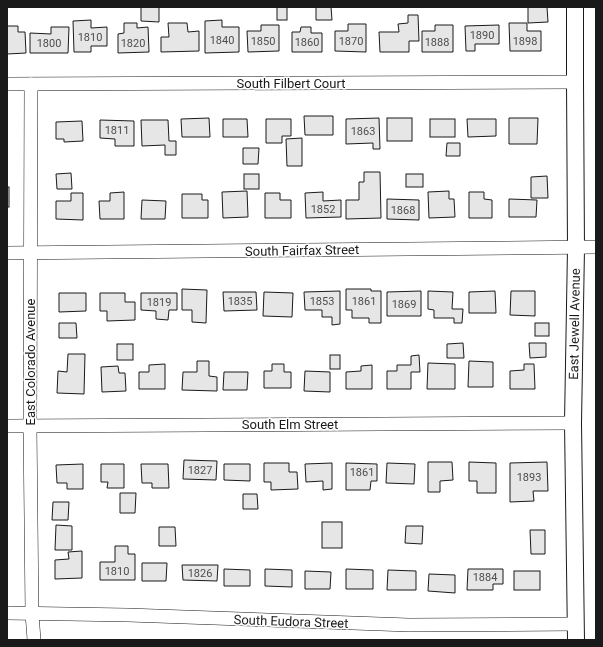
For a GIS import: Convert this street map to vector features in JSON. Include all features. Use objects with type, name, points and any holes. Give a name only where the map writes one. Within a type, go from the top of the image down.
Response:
[{"type":"street","name":"East Jewell Avenue","points":[[575,7],[576,248],[573,423],[576,640]]},
{"type":"street","name":"South Filbert Court","points":[[7,84],[575,82]]},
{"type":"street","name":"East Colorado Avenue","points":[[31,84],[30,426],[32,613],[34,640]]},
{"type":"street","name":"South Fairfax Street","points":[[7,252],[596,247]]},
{"type":"street","name":"South Elm Street","points":[[7,426],[573,423]]},
{"type":"street","name":"South Eudora Street","points":[[7,613],[409,625],[576,624]]},
{"type":"building","points":[[141,7],[159,7],[159,22],[141,21]]},
{"type":"building","points":[[277,7],[287,7],[287,20],[277,20]]},
{"type":"building","points":[[316,7],[331,7],[332,20],[316,20]]},
{"type":"building","points":[[528,7],[547,7],[548,22],[528,23]]},
{"type":"building","points":[[408,15],[418,15],[419,41],[409,41],[409,52],[380,52],[379,32],[399,32],[398,24],[408,23]]},
{"type":"building","points":[[91,20],[91,28],[107,27],[107,46],[91,46],[91,52],[74,52],[73,21]]},
{"type":"building","points":[[222,20],[222,27],[239,27],[239,52],[205,53],[205,21]]},
{"type":"building","points":[[124,23],[137,23],[137,28],[148,27],[149,52],[118,53],[118,34],[124,33]]},
{"type":"building","points":[[168,23],[187,23],[188,32],[199,31],[199,51],[161,52],[161,37],[169,37]]},
{"type":"building","points":[[509,23],[527,23],[527,31],[541,31],[541,51],[510,51]]},
{"type":"building","points":[[348,24],[366,24],[366,52],[335,51],[335,31],[348,31]]},
{"type":"building","points":[[261,25],[279,25],[279,51],[248,52],[247,31],[261,31]]},
{"type":"building","points":[[435,25],[453,25],[453,52],[422,52],[422,31],[435,31]]},
{"type":"building","points":[[499,25],[499,44],[475,44],[475,51],[466,51],[465,26]]},
{"type":"building","points":[[7,26],[18,26],[18,32],[25,32],[26,53],[7,54]]},
{"type":"building","points":[[51,27],[69,27],[68,53],[30,53],[30,33],[51,34]]},
{"type":"building","points":[[301,27],[311,27],[311,33],[322,33],[322,52],[292,52],[292,32],[300,32]]},
{"type":"building","points":[[304,116],[333,116],[333,135],[305,135]]},
{"type":"building","points":[[209,118],[210,137],[182,137],[181,119]]},
{"type":"building","points":[[379,118],[380,149],[373,149],[373,143],[346,144],[346,119]]},
{"type":"building","points":[[387,118],[412,118],[412,141],[387,141]]},
{"type":"building","points":[[509,118],[538,118],[537,144],[509,144]]},
{"type":"building","points":[[223,119],[247,119],[248,137],[223,137]]},
{"type":"building","points":[[266,119],[291,119],[291,136],[282,136],[282,143],[266,143]]},
{"type":"building","points":[[430,119],[455,119],[455,137],[430,137]]},
{"type":"building","points":[[467,119],[496,119],[496,136],[468,137]]},
{"type":"building","points":[[100,120],[134,121],[134,146],[115,146],[115,139],[100,138]]},
{"type":"building","points":[[141,120],[168,120],[169,141],[176,141],[176,155],[165,155],[165,145],[142,146]]},
{"type":"building","points":[[82,121],[83,141],[64,142],[64,139],[56,139],[56,122]]},
{"type":"building","points":[[302,138],[302,166],[287,166],[286,139]]},
{"type":"building","points":[[447,143],[460,143],[460,156],[446,156]]},
{"type":"building","points":[[243,148],[259,148],[258,164],[243,164]]},
{"type":"building","points":[[364,172],[380,172],[381,218],[346,219],[346,200],[359,200],[359,182],[364,182]]},
{"type":"building","points":[[71,173],[72,189],[57,189],[56,174]]},
{"type":"building","points":[[244,174],[259,174],[259,189],[244,189]]},
{"type":"building","points":[[406,174],[423,174],[423,187],[406,187]]},
{"type":"building","points":[[547,176],[548,198],[531,198],[531,177]]},
{"type":"building","points":[[7,187],[9,187],[9,207],[7,207]]},
{"type":"building","points":[[247,191],[248,217],[223,218],[222,192]]},
{"type":"building","points":[[449,191],[449,199],[454,199],[455,217],[429,218],[428,192]]},
{"type":"building","points":[[124,192],[124,219],[100,219],[99,201],[110,201],[110,193]]},
{"type":"building","points":[[323,192],[323,201],[341,200],[341,217],[306,218],[305,193]]},
{"type":"building","points":[[469,192],[484,192],[484,199],[492,200],[492,218],[469,218]]},
{"type":"building","points":[[71,193],[83,193],[83,220],[56,219],[56,201],[71,201]]},
{"type":"building","points":[[265,193],[280,193],[280,200],[291,200],[291,218],[265,218]]},
{"type":"building","points":[[182,194],[202,194],[202,200],[208,200],[208,218],[182,218]]},
{"type":"building","points":[[387,199],[419,200],[419,220],[387,219]]},
{"type":"building","points":[[509,199],[537,200],[536,217],[509,217]]},
{"type":"building","points":[[142,200],[166,201],[165,219],[141,219]]},
{"type":"building","points":[[182,289],[207,290],[206,323],[192,322],[192,310],[182,310]]},
{"type":"building","points":[[346,289],[371,289],[371,291],[381,291],[381,323],[369,323],[369,318],[352,318],[352,310],[346,310]]},
{"type":"building","points":[[340,291],[340,324],[332,325],[332,317],[322,317],[322,310],[305,310],[304,292]]},
{"type":"building","points":[[421,291],[421,316],[387,316],[387,292]]},
{"type":"building","points":[[428,291],[453,292],[452,309],[463,309],[462,323],[454,323],[454,318],[434,318],[434,310],[428,309]]},
{"type":"building","points":[[495,291],[496,313],[469,313],[469,292]]},
{"type":"building","points":[[511,291],[535,291],[535,316],[510,315]]},
{"type":"building","points":[[223,292],[256,292],[257,310],[224,311]]},
{"type":"building","points":[[264,292],[293,293],[292,317],[263,316]]},
{"type":"building","points":[[59,293],[86,293],[86,311],[59,312]]},
{"type":"building","points":[[100,293],[125,293],[125,302],[135,302],[135,320],[107,321],[107,311],[100,311]]},
{"type":"building","points":[[141,293],[177,293],[177,310],[169,310],[168,320],[156,319],[156,311],[141,310]]},
{"type":"building","points":[[59,323],[76,323],[77,338],[59,338]]},
{"type":"building","points":[[535,323],[549,323],[549,336],[535,336]]},
{"type":"building","points":[[463,343],[464,358],[447,358],[447,344]]},
{"type":"building","points":[[529,343],[546,343],[546,357],[530,358]]},
{"type":"building","points":[[117,344],[133,344],[133,360],[117,360]]},
{"type":"building","points":[[68,354],[85,354],[84,394],[57,393],[58,371],[67,372]]},
{"type":"building","points":[[330,355],[340,355],[340,369],[330,369]]},
{"type":"building","points":[[419,355],[420,372],[411,372],[411,389],[387,389],[387,371],[397,371],[397,365],[411,365],[411,356]]},
{"type":"building","points":[[197,361],[209,361],[209,376],[217,377],[217,391],[182,390],[183,372],[197,372]]},
{"type":"building","points":[[469,361],[493,362],[493,387],[468,387]]},
{"type":"building","points":[[428,363],[455,364],[455,389],[427,389]]},
{"type":"building","points":[[165,364],[165,389],[139,389],[139,372],[149,372],[149,365]]},
{"type":"building","points":[[272,364],[284,364],[284,372],[291,372],[291,388],[264,388],[264,371],[272,371]]},
{"type":"building","points":[[524,364],[534,364],[535,389],[510,389],[510,371],[524,370]]},
{"type":"building","points":[[372,365],[372,389],[346,389],[346,372],[361,371],[361,366]]},
{"type":"building","points":[[118,366],[119,373],[125,373],[126,391],[102,392],[101,367]]},
{"type":"building","points":[[305,371],[330,372],[330,392],[304,391]]},
{"type":"building","points":[[224,372],[248,372],[247,390],[223,390]]},
{"type":"building","points":[[184,460],[217,461],[216,480],[183,479]]},
{"type":"building","points":[[428,462],[452,462],[453,480],[440,481],[440,492],[428,492]]},
{"type":"building","points":[[469,462],[496,463],[496,493],[477,493],[477,481],[469,481]]},
{"type":"building","points":[[547,462],[548,491],[533,491],[534,501],[510,502],[510,463]]},
{"type":"building","points":[[264,463],[289,463],[289,472],[297,472],[298,489],[271,490],[271,482],[264,482]]},
{"type":"building","points":[[332,463],[332,489],[323,490],[323,481],[306,482],[305,464]]},
{"type":"building","points":[[346,463],[377,464],[377,481],[371,481],[370,490],[346,490]]},
{"type":"building","points":[[387,463],[415,464],[414,484],[386,483]]},
{"type":"building","points":[[83,464],[83,489],[67,489],[67,483],[57,483],[56,465]]},
{"type":"building","points":[[101,464],[124,464],[124,488],[107,488],[108,482],[101,482]]},
{"type":"building","points":[[141,464],[168,464],[169,488],[152,488],[152,483],[142,483]]},
{"type":"building","points":[[224,464],[250,464],[250,481],[224,480]]},
{"type":"building","points":[[120,493],[136,493],[135,513],[120,513]]},
{"type":"building","points":[[243,494],[257,494],[258,509],[243,509]]},
{"type":"building","points":[[53,502],[69,502],[68,520],[52,520]]},
{"type":"building","points":[[322,522],[342,522],[342,548],[322,548]]},
{"type":"building","points":[[56,525],[72,526],[72,550],[55,550]]},
{"type":"building","points":[[406,526],[423,526],[422,544],[405,543]]},
{"type":"building","points":[[159,527],[175,527],[176,546],[159,546]]},
{"type":"building","points":[[530,530],[545,530],[545,554],[531,554]]},
{"type":"building","points":[[115,546],[128,546],[128,554],[135,554],[135,580],[100,580],[100,562],[115,562]]},
{"type":"building","points":[[82,551],[82,578],[55,579],[55,560],[69,559],[68,552]]},
{"type":"building","points":[[142,563],[167,563],[166,581],[142,581]]},
{"type":"building","points":[[182,565],[218,565],[217,581],[183,580]]},
{"type":"building","points":[[224,569],[250,570],[250,586],[224,586]]},
{"type":"building","points":[[265,569],[292,570],[292,587],[265,586]]},
{"type":"building","points":[[346,569],[373,570],[373,589],[346,589]]},
{"type":"building","points":[[468,569],[503,569],[503,584],[493,584],[493,590],[467,590]]},
{"type":"building","points":[[388,570],[416,571],[416,590],[387,590]]},
{"type":"building","points":[[305,571],[331,572],[330,589],[305,589]]},
{"type":"building","points":[[514,571],[540,571],[540,590],[514,590]]},
{"type":"building","points":[[429,574],[455,575],[455,593],[428,591]]}]
